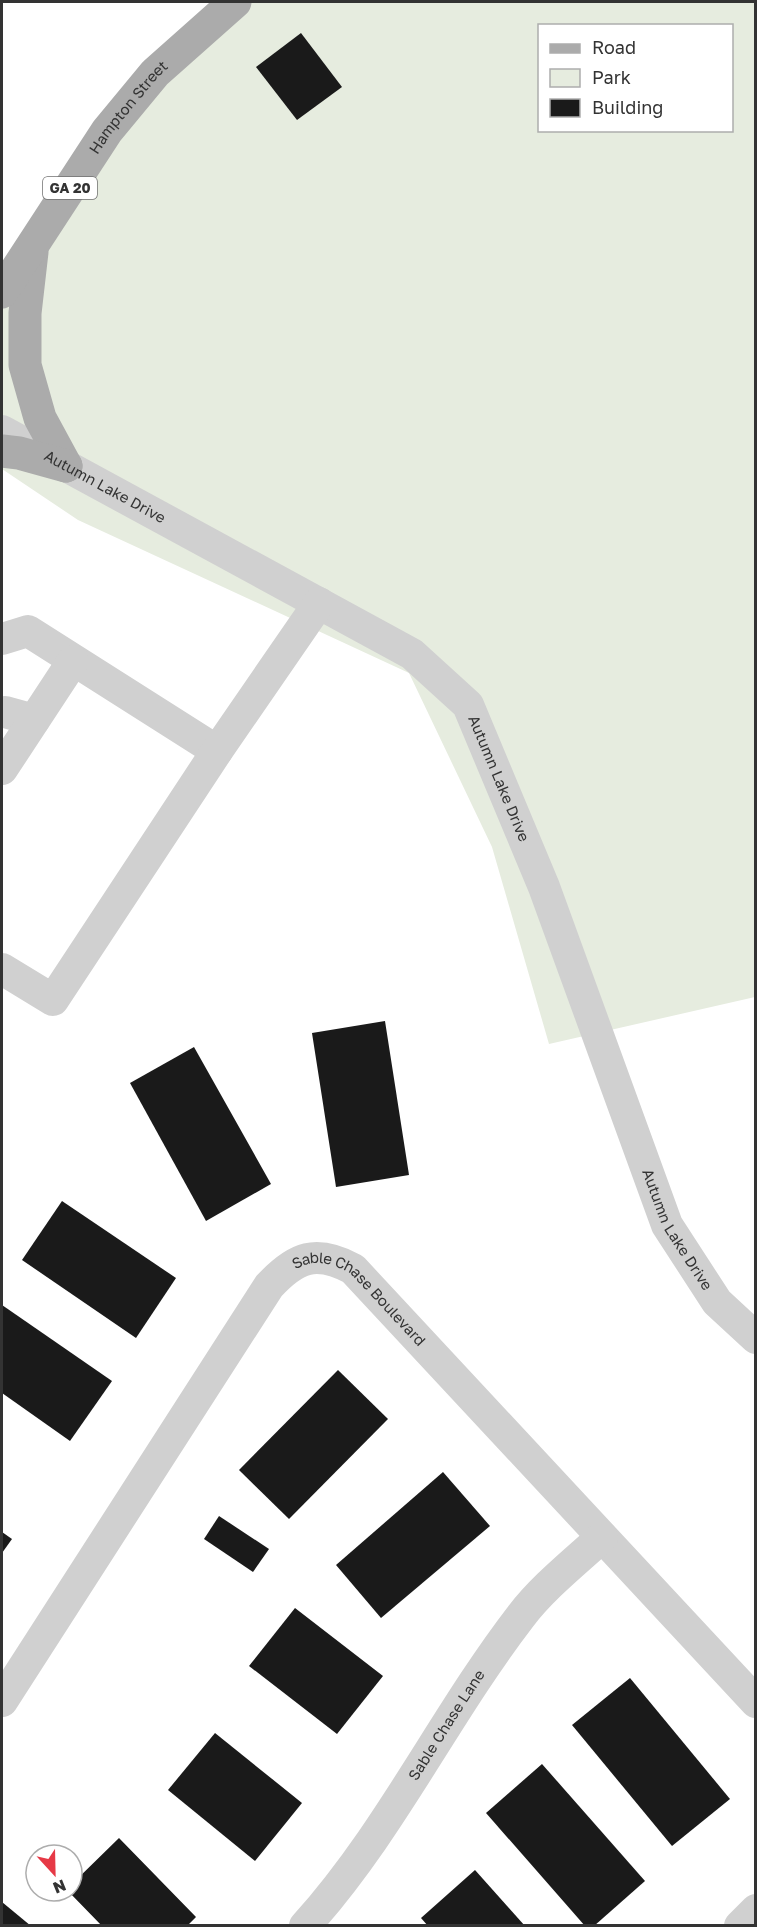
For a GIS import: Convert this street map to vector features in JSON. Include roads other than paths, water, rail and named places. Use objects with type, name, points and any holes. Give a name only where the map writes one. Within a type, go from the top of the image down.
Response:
[{"type":"main road","name":"Hampton Street","points":[[2,292],[107,131],[155,73],[235,2]]},
{"type":"main road","points":[[2,268],[33,244]]},
{"type":"main road","points":[[33,244],[25,313],[25,365],[40,418],[66,466]]},
{"type":"main road","points":[[2,451],[19,453],[66,466]]},
{"type":"street","name":"Autumn Lake Drive","points":[[2,431],[412,654],[468,705],[544,887],[667,1225],[717,1302],[756,1338]]},
{"type":"street","points":[[2,969],[53,1000],[217,751],[319,603]]},
{"type":"street","points":[[2,639],[28,631],[217,751]]},
{"type":"street","points":[[2,767],[19,716],[73,661]]},
{"type":"street","name":"Sable Chase Boulevard","points":[[2,1701],[269,1286],[281,1273],[296,1263],[317,1258],[335,1259],[353,1269],[756,1702]]},
{"type":"street","name":"Sable Chase Lane","points":[[305,1926],[334,1894],[374,1838],[485,1665],[522,1614],[602,1537]]},
{"type":"street","points":[[740,1926],[756,1910]]}]
